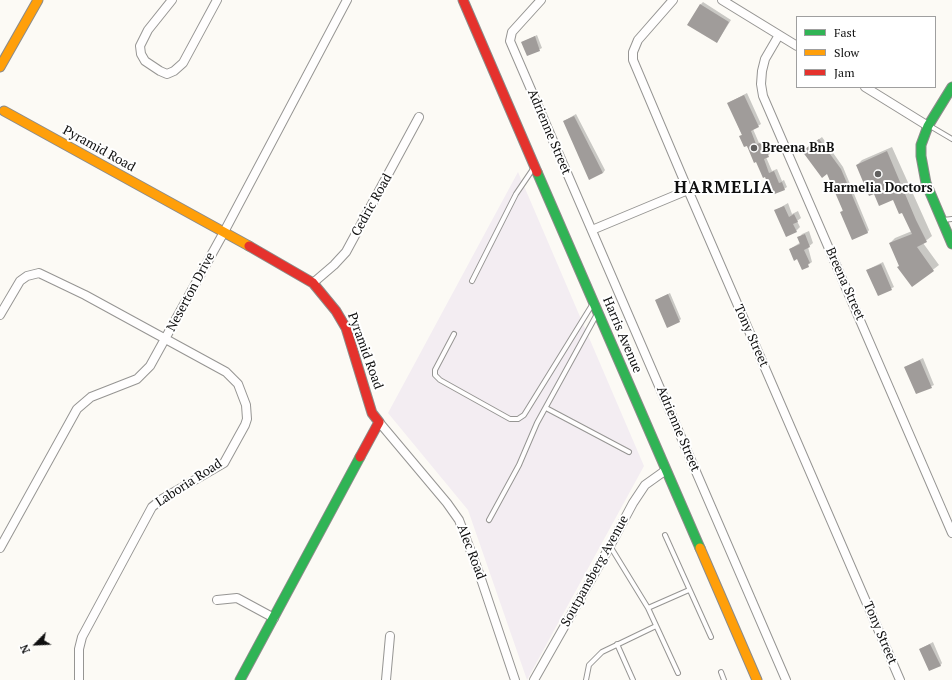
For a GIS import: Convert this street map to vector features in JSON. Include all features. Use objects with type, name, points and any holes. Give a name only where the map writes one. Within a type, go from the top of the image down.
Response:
[{"type":"main road","points":[[0,67],[38,0]]},
{"type":"main road","name":"Harris Avenue","points":[[463,0],[757,680]]},
{"type":"main road","points":[[952,87],[928,126],[921,145],[921,164],[926,183],[952,244]]},
{"type":"main road","name":"Pyramid Road","points":[[4,111],[292,269],[313,283],[336,311],[343,323],[372,413],[379,422]]},
{"type":"main road","points":[[240,680],[379,422]]},
{"type":"street","points":[[172,0],[148,30],[140,46],[141,54],[145,61],[167,74],[174,71],[183,62],[217,0]]},
{"type":"street","name":"Neserton Drive","points":[[0,548],[3,536],[77,409],[91,397],[141,376],[150,366],[224,232],[347,0]]},
{"type":"street","name":"Adrienne Street","points":[[541,0],[512,32],[509,40],[786,680]]},
{"type":"street","name":"Tony Street","points":[[673,0],[638,40],[632,56],[637,73],[900,680]]},
{"type":"street","points":[[722,0],[796,45]]},
{"type":"street","name":"Breena Street","points":[[779,34],[765,59],[761,84],[763,96],[952,533]]},
{"type":"street","points":[[867,88],[928,126]]},
{"type":"street","name":"Cedric Road","points":[[313,283],[334,265],[346,252],[419,117]]},
{"type":"street","points":[[592,230],[688,190]]},
{"type":"street","name":"Laboria Road","points":[[0,315],[20,281],[27,276],[39,273],[85,295],[232,376],[238,384],[247,413],[247,419],[224,463],[162,499],[152,507],[82,637],[79,649],[80,680]]},
{"type":"street","name":"Alec Road","points":[[379,422],[447,503],[459,520],[479,573],[515,680]]},
{"type":"street","name":"Soutpansberg Avenue","points":[[534,680],[633,503],[645,485],[666,470]]},
{"type":"street","points":[[217,600],[237,598],[274,618]]},
{"type":"street","points":[[386,680],[390,636]]},
{"type":"lane","points":[[928,126],[952,139]]},
{"type":"lane","points":[[472,281],[516,194],[535,167]]},
{"type":"lane","points":[[942,220],[952,219]]},
{"type":"lane","points":[[454,334],[435,370],[436,375],[440,380],[510,419],[518,419],[528,409],[594,303]]},
{"type":"lane","points":[[489,520],[519,465],[537,423],[598,313]]},
{"type":"lane","points":[[546,408],[629,452]]},
{"type":"lane","points":[[665,535],[711,637]]},
{"type":"lane","points":[[610,546],[648,608],[678,673]]},
{"type":"lane","points":[[648,608],[689,590]]},
{"type":"lane","points":[[586,680],[587,670],[594,658],[605,650],[656,626]]},
{"type":"lane","points":[[617,644],[633,680]]},
{"type":"lane","points":[[721,672],[724,680]]},
{"type":"shaded area","points":[[518,172],[644,466],[527,680],[468,510],[388,413]]},
{"type":"building","points":[[700,4],[729,22],[717,43],[687,25]]},
{"type":"building","points":[[535,36],[540,51],[527,56],[521,42]]},
{"type":"building","points":[[744,95],[759,127],[751,131],[756,144],[761,143],[763,149],[766,149],[769,157],[764,159],[769,173],[774,171],[779,183],[782,182],[785,190],[772,195],[765,177],[763,178],[756,162],[754,163],[747,146],[744,147],[739,136],[742,135],[727,103]]},
{"type":"building","points":[[574,116],[603,173],[589,180],[563,121]]},
{"type":"building","points":[[819,139],[841,169],[868,233],[852,240],[840,212],[843,211],[827,174],[822,178],[802,151]]},
{"type":"building","points":[[887,151],[916,220],[927,242],[917,247],[934,271],[912,287],[897,267],[899,266],[889,243],[912,234],[902,213],[899,214],[893,200],[879,206],[874,194],[869,196],[856,165]]},
{"type":"building","points":[[784,206],[789,217],[794,214],[798,222],[793,224],[797,232],[786,237],[774,210]]},
{"type":"building","points":[[805,234],[810,247],[804,250],[810,263],[808,264],[809,267],[802,270],[797,259],[794,261],[789,249],[800,244],[797,237]]},
{"type":"building","points":[[881,264],[892,290],[878,296],[866,270]]},
{"type":"building","points":[[668,294],[680,322],[667,328],[655,300]]},
{"type":"building","points":[[920,360],[932,388],[916,394],[904,367]]},
{"type":"building","points":[[930,644],[941,666],[929,671],[919,649]]},
{"type":"traffic: fast","points":[[952,87],[928,126],[921,145],[921,156],[926,183],[952,244]]},
{"type":"traffic: fast","points":[[537,172],[700,548]]},
{"type":"traffic: fast","points":[[240,680],[360,457]]},
{"type":"traffic: slow","points":[[0,67],[38,0]]},
{"type":"traffic: slow","points":[[4,111],[249,246]]},
{"type":"traffic: slow","points":[[700,548],[757,680]]},
{"type":"traffic: jam","points":[[463,0],[537,172]]},
{"type":"traffic: jam","points":[[249,246],[313,283],[336,311],[346,328],[372,413],[379,422],[360,457]]},
{"type":"place","name":"Breena BnB","points":[[754,148]]},
{"type":"place","name":"Harmelia Doctors","points":[[878,174]]},
{"type":"district","name":"HARMELIA","points":[[724,188]]}]
